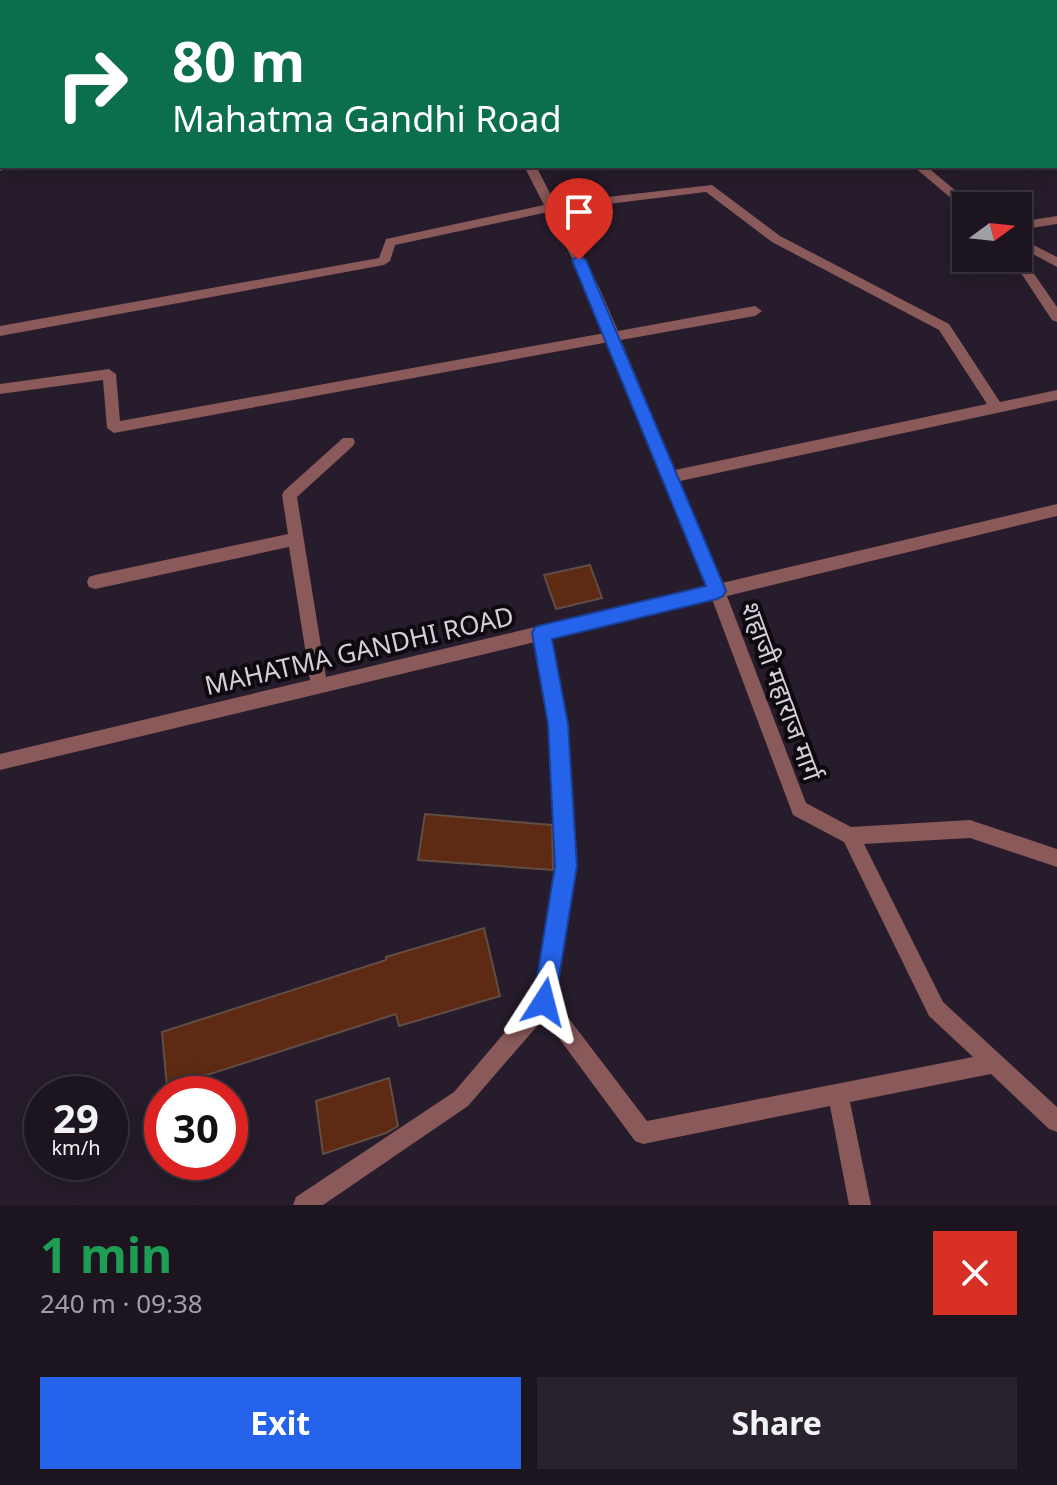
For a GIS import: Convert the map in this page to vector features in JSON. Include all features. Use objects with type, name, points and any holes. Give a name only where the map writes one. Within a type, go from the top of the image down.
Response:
[{"type":"street","name":"शहाजी महाराज मार्ग","points":[[531,168],[593,287],[717,591],[799,809],[850,836]]},
{"type":"street","points":[[921,168],[952,193]]},
{"type":"street","points":[[0,331],[384,261],[390,242],[551,207],[708,188],[776,239],[944,327],[997,408]]},
{"type":"street","points":[[1032,224],[1057,220]]},
{"type":"street","points":[[1032,249],[1057,263]]},
{"type":"street","points":[[1026,272],[1057,317]]},
{"type":"street","points":[[0,389],[109,374],[114,428],[755,311]]},
{"type":"street","points":[[671,477],[1057,395]]},
{"type":"street","points":[[319,686],[289,495],[348,442]]},
{"type":"street","name":"MAHATMA GANDHI ROAD","points":[[0,762],[1057,510]]},
{"type":"street","points":[[95,582],[296,539]]},
{"type":"street","points":[[304,1205],[461,1099],[544,1002],[566,866],[558,724],[542,633]]},
{"type":"street","points":[[1057,858],[970,829],[850,836],[936,1009],[1057,1121]]},
{"type":"street","points":[[544,1002],[643,1133],[994,1063]]},
{"type":"street","points":[[838,1094],[860,1205]]},
{"type":"building","points":[[590,565],[602,598],[556,609],[544,575]]},
{"type":"building","points":[[425,814],[552,825],[553,870],[418,860]]},
{"type":"building","points":[[484,928],[500,996],[399,1026],[396,1014],[204,1076],[166,1076],[162,1032],[386,960],[386,957]]},
{"type":"building","points":[[389,1078],[398,1126],[323,1154],[316,1101]]},
{"type":"route","points":[[544,1002],[566,866],[558,724],[542,633],[717,591],[593,287],[579,260]]}]
